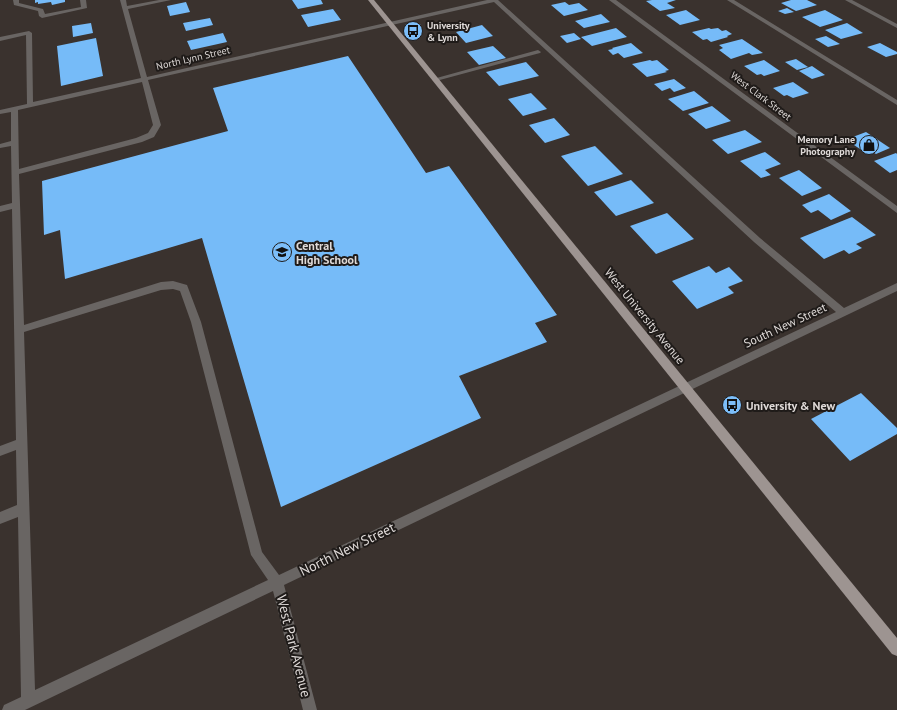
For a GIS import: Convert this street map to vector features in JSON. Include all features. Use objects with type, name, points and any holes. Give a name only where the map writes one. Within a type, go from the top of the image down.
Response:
[{"type":"main road","name":"West University Avenue","points":[[371,0],[897,649]]},
{"type":"street","points":[[16,0],[16,4],[41,10],[42,16],[84,8],[82,0]]},
{"type":"street","points":[[16,172],[139,140],[151,135],[157,125],[123,0]]},
{"type":"street","points":[[125,8],[168,0]]},
{"type":"street","points":[[494,0],[757,240],[843,312]]},
{"type":"street","name":"North Lynn Street","points":[[0,112],[494,0]]},
{"type":"street","name":"West Clark Street","points":[[612,0],[897,210]]},
{"type":"street","points":[[730,0],[897,103]]},
{"type":"street","points":[[848,0],[897,26]]},
{"type":"street","points":[[0,39],[29,33],[30,105]]},
{"type":"street","points":[[436,79],[538,52]]},
{"type":"street","points":[[14,109],[28,701]]},
{"type":"street","points":[[0,146],[15,143]]},
{"type":"street","points":[[0,209],[17,205]]},
{"type":"street","points":[[19,330],[161,286],[173,285],[184,288],[196,322],[257,555],[277,582]]},
{"type":"street","name":"South New Street","points":[[685,387],[897,287]]},
{"type":"street","name":"North New Street","points":[[9,710],[685,387]]},
{"type":"street","points":[[0,451],[22,443]]},
{"type":"street","points":[[0,518],[24,509]]},
{"type":"street","name":"West Park Avenue","points":[[277,582],[310,710]]},
{"type":"building","points":[[35,0],[65,0],[65,2],[52,5],[51,2],[38,4],[38,2],[35,3]]},
{"type":"building","points":[[292,0],[321,0],[323,4],[298,9]]},
{"type":"building","points":[[676,0],[667,3],[675,8],[660,11],[646,1]]},
{"type":"building","points":[[791,0],[807,0],[817,5],[796,11],[781,3]]},
{"type":"building","points":[[186,2],[190,12],[170,16],[167,6]]},
{"type":"building","points":[[565,2],[569,5],[579,3],[588,10],[564,16],[551,5]]},
{"type":"building","points":[[787,8],[794,12],[785,14],[778,11]]},
{"type":"building","points":[[333,9],[341,20],[308,27],[301,15]]},
{"type":"building","points":[[686,10],[700,20],[680,25],[666,15]]},
{"type":"building","points":[[825,10],[843,20],[820,27],[802,17]]},
{"type":"building","points":[[601,14],[610,22],[584,28],[575,21]]},
{"type":"building","points":[[210,18],[213,25],[186,31],[183,23]]},
{"type":"building","points":[[91,23],[93,33],[73,37],[72,26]]},
{"type":"building","points":[[847,23],[863,33],[841,39],[825,30]]},
{"type":"building","points":[[482,25],[493,36],[466,43],[456,32]]},
{"type":"building","points":[[616,28],[627,37],[592,46],[581,37]]},
{"type":"building","points":[[709,28],[718,28],[722,31],[726,30],[732,34],[727,36],[728,37],[711,42],[707,39],[703,40],[692,32]]},
{"type":"building","points":[[223,33],[227,42],[191,50],[187,41]]},
{"type":"building","points":[[574,33],[581,39],[567,43],[560,36]]},
{"type":"building","points":[[826,36],[840,44],[828,47],[815,39]]},
{"type":"building","points":[[96,38],[103,76],[61,86],[57,46]]},
{"type":"building","points":[[742,39],[763,53],[752,55],[749,53],[731,59],[719,50],[723,48],[719,45]]},
{"type":"building","points":[[631,43],[643,53],[624,58],[618,53],[613,55],[608,50],[613,49],[612,48]]},
{"type":"building","points":[[880,43],[897,52],[897,54],[886,57],[867,47]]},
{"type":"building","points":[[493,46],[506,58],[479,65],[467,52]]},
{"type":"building","points":[[348,56],[426,173],[449,166],[557,315],[535,323],[547,342],[459,376],[481,418],[281,507],[202,238],[65,279],[60,230],[44,235],[42,181],[228,131],[213,88]]},
{"type":"building","points":[[796,59],[808,67],[797,70],[785,62]]},
{"type":"building","points":[[657,60],[669,70],[665,71],[667,72],[647,77],[632,64]]},
{"type":"building","points":[[764,60],[780,71],[764,76],[761,74],[757,75],[744,66]]},
{"type":"building","points":[[526,62],[539,76],[499,86],[486,72]]},
{"type":"building","points":[[812,66],[825,75],[812,79],[799,71]]},
{"type":"building","points":[[674,79],[686,88],[674,92],[670,88],[662,91],[654,84]]},
{"type":"building","points":[[793,82],[809,93],[793,98],[787,95],[784,96],[773,88]]},
{"type":"building","points":[[694,91],[709,103],[683,111],[668,99]]},
{"type":"building","points":[[531,93],[547,109],[523,116],[508,99]]},
{"type":"building","points":[[712,106],[731,121],[706,129],[688,114]]},
{"type":"building","points":[[554,118],[570,135],[545,143],[529,125]]},
{"type":"building","points":[[745,130],[762,142],[728,154],[712,140]]},
{"type":"building","name":"Memory Lane Photography","points":[[866,132],[890,148],[876,154],[867,149],[863,151],[848,141],[852,139],[850,138]]},
{"type":"building","points":[[595,146],[623,174],[588,186],[561,156]]},
{"type":"building","points":[[765,152],[781,164],[765,170],[771,175],[761,178],[740,161]]},
{"type":"building","points":[[896,153],[897,170],[890,173],[874,161]]},
{"type":"building","points":[[799,170],[822,188],[802,196],[779,178]]},
{"type":"building","points":[[631,180],[654,203],[616,216],[594,192]]},
{"type":"building","points":[[829,194],[851,211],[831,220],[818,210],[811,213],[802,205]]},
{"type":"building","points":[[667,213],[694,239],[656,254],[630,226]]},
{"type":"building","points":[[852,217],[876,235],[856,244],[862,248],[849,254],[844,250],[824,259],[800,238]]},
{"type":"building","points":[[709,266],[716,273],[729,267],[743,281],[728,287],[734,293],[697,309],[672,281]]},
{"type":"building","points":[[861,393],[897,428],[897,434],[850,461],[811,419]]},
{"type":"place","name":"University & Lynn","points":[[413,31]]},
{"type":"place","name":"Memory Lane Photography","points":[[869,145]]},
{"type":"place","name":"Central High School","points":[[282,252]]},
{"type":"place","name":"University & New","points":[[732,405]]}]
